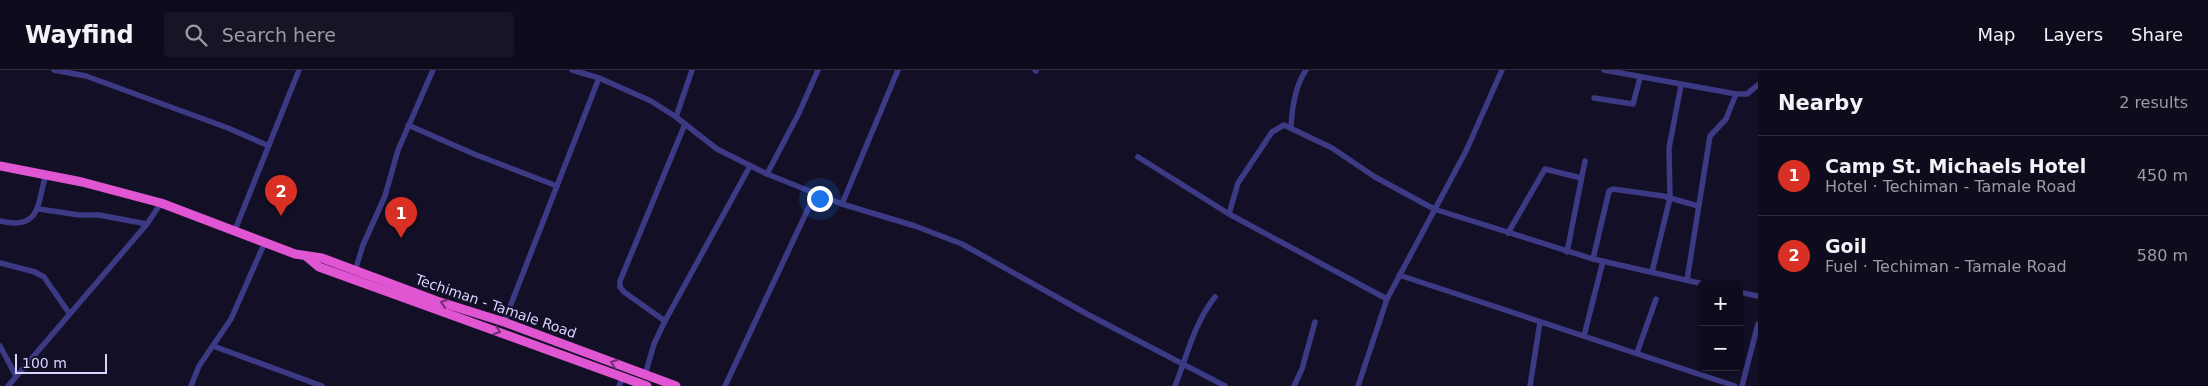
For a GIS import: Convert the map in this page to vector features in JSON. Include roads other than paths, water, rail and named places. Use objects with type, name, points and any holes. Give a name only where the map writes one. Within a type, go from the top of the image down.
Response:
[{"type":"highway","name":"Techiman - Tamale Road","points":[[0,166],[46,174],[161,203],[306,256],[322,258],[437,301],[504,322],[676,386]]},
{"type":"highway","name":"Techiman - Tamale Road","points":[[306,256],[319,267],[621,382],[647,386]]},
{"type":"street","points":[[54,70],[86,76],[228,128],[269,146]]},
{"type":"street","points":[[234,230],[299,70]]},
{"type":"street","points":[[356,271],[364,245],[385,196],[408,125],[432,70]]},
{"type":"street","points":[[572,70],[599,78],[651,101],[676,117],[717,149],[767,174],[842,204],[915,226],[962,244],[1225,386]]},
{"type":"street","points":[[676,117],[692,70]]},
{"type":"street","points":[[767,174],[799,113],[818,70]]},
{"type":"street","points":[[842,204],[898,70]]},
{"type":"street","points":[[1291,126],[1292,110],[1298,86],[1306,70]]},
{"type":"street","points":[[1358,386],[1387,299],[1466,151],[1502,70]]},
{"type":"street","points":[[1604,70],[1736,94],[1747,94],[1758,85]]},
{"type":"street","points":[[504,322],[599,78]]},
{"type":"street","points":[[1594,98],[1633,104],[1640,78]]},
{"type":"street","points":[[1652,272],[1670,198],[1669,148],[1681,85]]},
{"type":"street","points":[[1687,280],[1710,136],[1726,119],[1736,94]]},
{"type":"street","points":[[665,321],[624,292],[620,286],[620,281],[685,124]]},
{"type":"street","points":[[408,125],[474,154],[557,186]]},
{"type":"street","points":[[1229,214],[1238,183],[1272,132],[1284,125],[1291,126],[1332,148],[1375,177],[1434,209],[1567,252],[1698,283]]},
{"type":"street","points":[[1138,157],[1229,214],[1387,299]]},
{"type":"street","points":[[1567,252],[1585,161]]},
{"type":"street","points":[[645,375],[654,344],[665,321],[750,166]]},
{"type":"street","points":[[1508,233],[1545,168],[1581,178]]},
{"type":"street","points":[[0,221],[21,224],[32,217],[39,208],[46,174]]},
{"type":"street","points":[[1593,259],[1610,191],[1613,189],[1670,198],[1698,206]]},
{"type":"street","points":[[725,386],[815,194]]},
{"type":"street","points":[[8,386],[147,224],[161,203]]},
{"type":"street","points":[[39,208],[79,215],[99,214],[147,224]]},
{"type":"street","points":[[191,386],[199,366],[231,319],[266,242]]},
{"type":"street","points":[[1584,336],[1603,261]]},
{"type":"street","points":[[0,263],[35,272],[44,277],[69,313]]},
{"type":"street","points":[[1399,275],[1735,386]]},
{"type":"street","points":[[1743,293],[1758,296]]},
{"type":"street","points":[[1175,386],[1194,332],[1205,309],[1215,297]]},
{"type":"street","points":[[1637,353],[1656,300]]},
{"type":"street","points":[[1294,386],[1302,369],[1315,322]]},
{"type":"street","points":[[1530,386],[1540,322]]},
{"type":"street","points":[[1742,386],[1758,324]]},
{"type":"street","points":[[0,346],[16,376]]},
{"type":"street","points":[[213,346],[322,386]]},
{"type":"place","name":"Goil","points":[[281,216]]},
{"type":"place","name":"Camp St. Michaels Hotel","points":[[401,238]]}]
